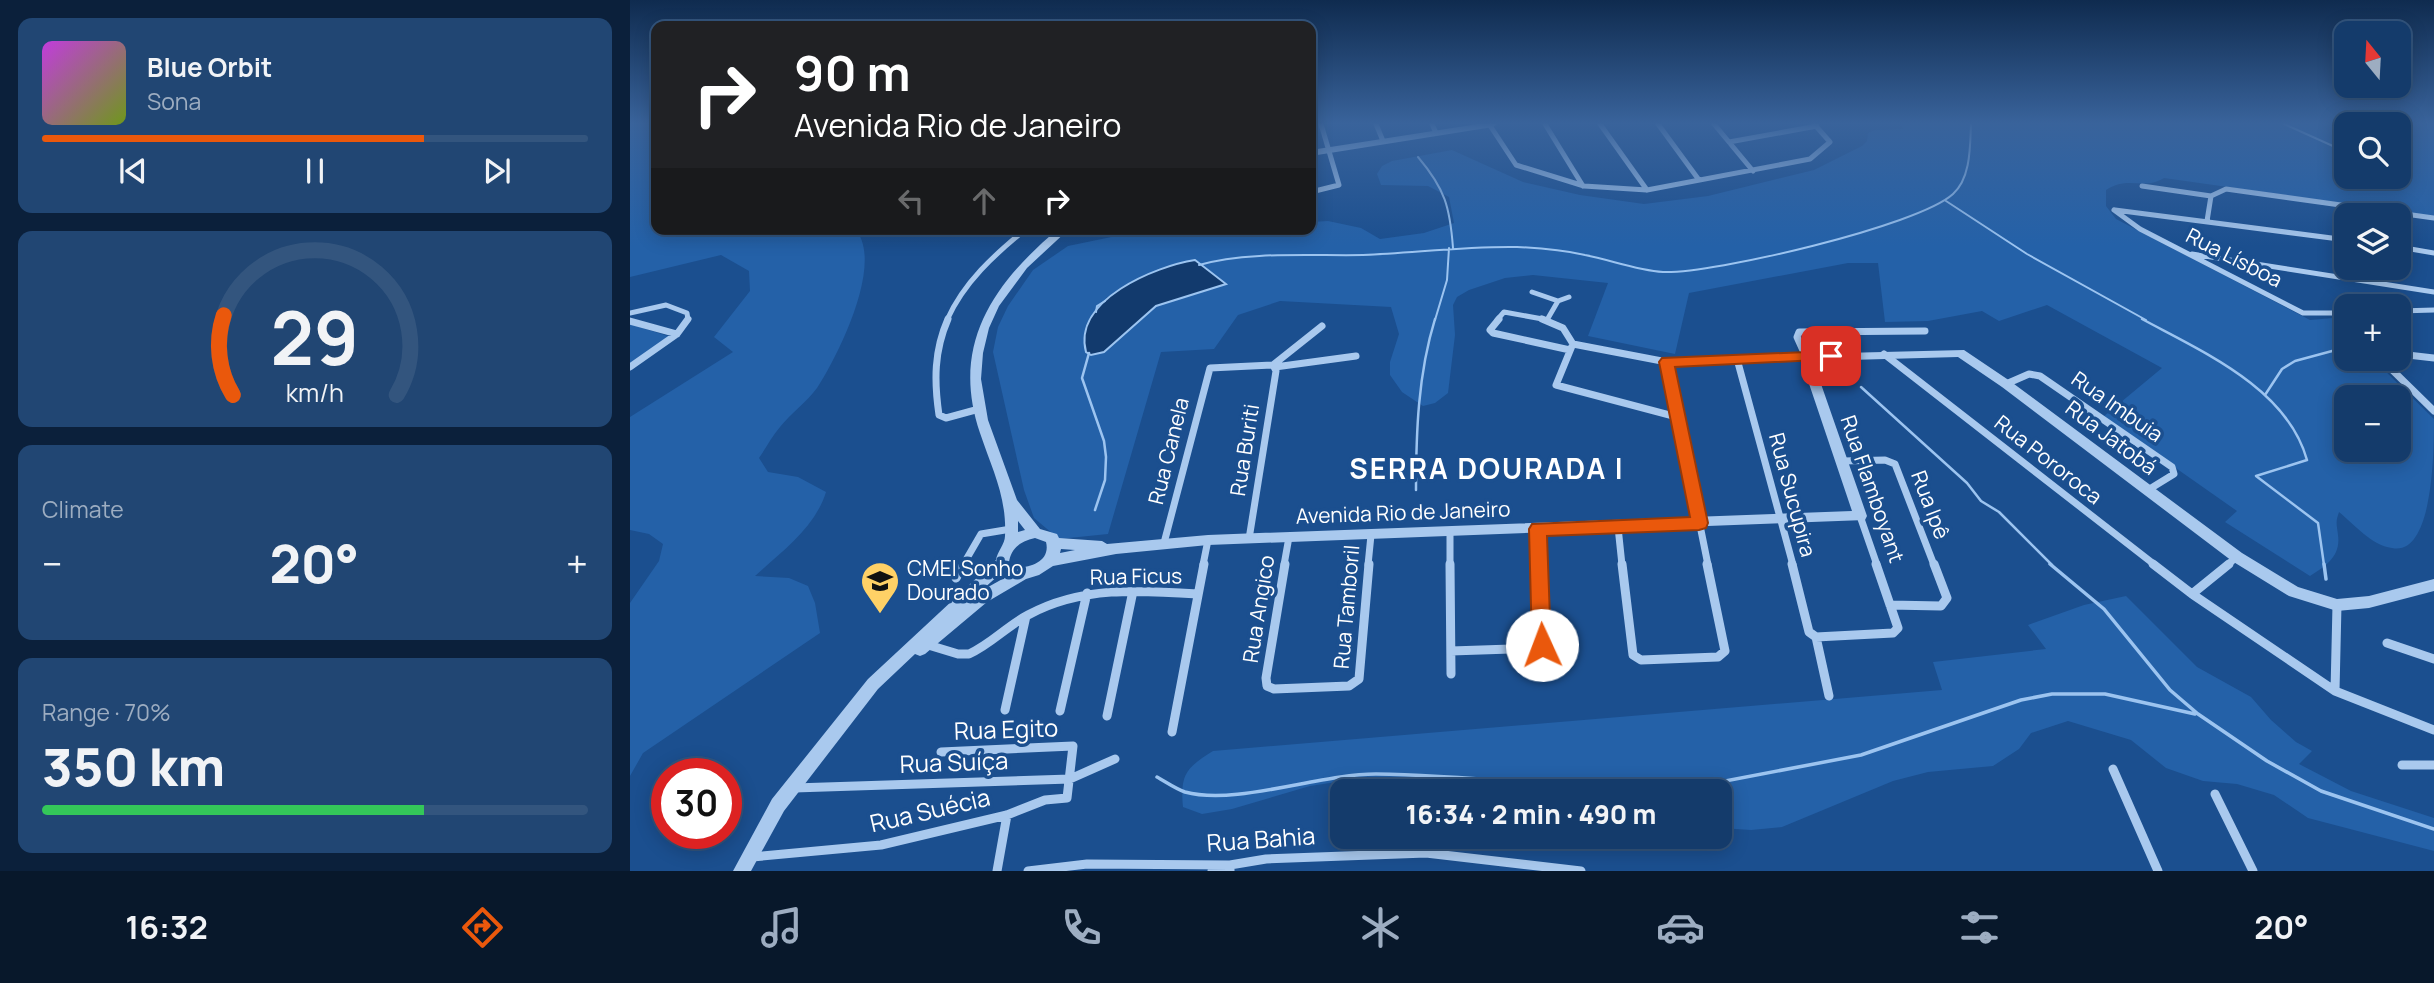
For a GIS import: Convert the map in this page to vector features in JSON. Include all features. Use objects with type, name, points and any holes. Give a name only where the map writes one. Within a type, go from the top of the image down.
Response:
[{"type":"street","points":[[1316,191],[1339,185],[1333,165]]},
{"type":"street","points":[[1518,165],[1584,186],[1647,190],[1788,165]]},
{"type":"street","points":[[1571,165],[1584,186]]},
{"type":"street","points":[[1629,165],[1647,190]]},
{"type":"street","points":[[1688,165],[1699,180]]},
{"type":"street","points":[[1748,165],[1753,171]]},
{"type":"street","points":[[2142,186],[2211,196],[2230,190],[2434,218]]},
{"type":"street","points":[[2211,196],[2207,221],[2334,238]]},
{"type":"street","name":"Rua Lísboa","points":[[2207,221],[2114,210],[2140,229],[2303,313],[2334,313]]},
{"type":"street","points":[[979,409],[946,418],[939,415],[934,379],[941,334],[961,292],[974,275],[1019,235]]},
{"type":"street","points":[[1035,533],[1011,502],[979,409],[974,363],[986,320],[996,300],[1026,261],[1056,235]]},
{"type":"street","points":[[2411,249],[2434,253]]},
{"type":"street","points":[[2185,253],[2334,276]]},
{"type":"street","points":[[2359,280],[2434,292]]},
{"type":"street","points":[[1532,292],[1558,301],[1569,297]]},
{"type":"street","points":[[1547,320],[1558,301]]},
{"type":"street","points":[[630,308],[668,302],[687,313],[688,320],[677,334],[630,367]]},
{"type":"street","points":[[630,313],[652,306],[677,306]]},
{"type":"street","points":[[2411,311],[2434,310]]},
{"type":"street","points":[[1677,417],[1555,383],[1571,347],[1572,338],[1558,324],[1504,312],[1490,330],[1571,347],[1667,362],[1883,354]]},
{"type":"street","points":[[630,321],[677,334]]},
{"type":"street","points":[[1275,367],[1322,326]]},
{"type":"street","points":[[1806,357],[1797,337],[1798,332],[1925,331]]},
{"type":"street","name":"Rua Jatobá","points":[[1883,354],[1960,353],[2006,384],[2237,557],[2294,592],[2337,605]]},
{"type":"street","name":"Rua Pororoca","points":[[1883,354],[2192,594],[2334,691],[2434,730]]},
{"type":"street","points":[[2411,355],[2434,358]]},
{"type":"street","points":[[1275,367],[1356,356]]},
{"type":"street","name":"Rua Flamboyant","points":[[1806,357],[1898,628],[1893,633],[1816,637]]},
{"type":"street","name":"Rua Sucupira","points":[[1737,359],[1782,521],[1809,632],[1816,637],[1829,696]]},
{"type":"street","points":[[1618,527],[1633,655],[1641,660],[1718,657],[1725,651],[1667,362]]},
{"type":"street","name":"Rua Canela","points":[[1164,543],[1210,368],[1275,367]]},
{"type":"street","name":"Rua Buriti","points":[[1249,539],[1275,367]]},
{"type":"street","points":[[2393,371],[2434,411]]},
{"type":"street","name":"Rua Imbuia","points":[[2006,384],[2029,374],[2040,376],[2172,467],[2174,474],[2148,490]]},
{"type":"street","points":[[2423,400],[2434,401]]},
{"type":"street","name":"Rua Ipê","points":[[1843,461],[1885,460],[1895,464],[1947,598],[1941,606],[1890,605]]},
{"type":"street","points":[[1011,502],[1011,536],[1003,552],[1002,563],[1008,572],[1021,575]]},
{"type":"street","name":"Avenida Rio de Janeiro","points":[[1049,562],[1116,548],[1208,540],[1782,521],[1860,516]]},
{"type":"street","points":[[1451,651],[1537,648],[1542,645],[1538,529]]},
{"type":"street","points":[[1450,532],[1451,674]]},
{"type":"street","points":[[853,711],[925,644],[982,598],[1021,575],[1037,571],[1049,562],[1055,552],[1055,543],[1048,535],[1035,533],[1011,536],[981,534],[956,578]]},
{"type":"street","name":"Rua Tamboril","points":[[1267,686],[1274,689],[1349,686],[1358,681],[1361,672],[1371,535]]},
{"type":"street","name":"Rua Angico","points":[[1267,686],[1266,678],[1289,537]]},
{"type":"street","points":[[1172,732],[1208,540]]},
{"type":"street","name":"Avenida Rio de Janeiro","points":[[1055,543],[1116,548]]},
{"type":"street","points":[[2192,594],[2237,557]]},
{"type":"street","points":[[745,864],[791,788],[892,664],[1002,563]]},
{"type":"street","points":[[961,570],[988,574]]},
{"type":"street","points":[[2334,691],[2337,605],[2370,602],[2434,585]]},
{"type":"street","points":[[1107,716],[1133,591]]},
{"type":"street","name":"Rua Ficus","points":[[925,644],[958,654],[969,654],[1026,616],[1087,593],[1133,591],[1198,594]]},
{"type":"street","points":[[1060,710],[1087,593]]},
{"type":"street","points":[[1005,710],[1026,616]]},
{"type":"street","points":[[2387,643],[2434,659]]},
{"type":"street","name":"Rua Egito","points":[[941,751],[1073,746],[1070,779]]},
{"type":"street","name":"Rua Suíça","points":[[791,788],[1070,779],[1115,759]]},
{"type":"street","points":[[2402,765],[2434,765]]},
{"type":"street","points":[[2113,769],[2158,871]]},
{"type":"street","name":"Rua Suécia","points":[[745,864],[881,845],[1007,815],[1045,800],[1067,798],[1070,779]]},
{"type":"street","points":[[2215,794],[2253,871]]},
{"type":"street","points":[[997,871],[1007,815]]},
{"type":"street","name":"Rua Bahia","points":[[1028,871],[1087,864],[1230,868],[1278,858],[1426,853],[1515,867],[1581,871]]},
{"type":"street","points":[[1212,871],[1230,868]]},
{"type":"shaded area","points":[[630,165],[651,165],[651,235],[858,235],[863,244],[865,263],[855,309],[826,373],[813,393],[777,431],[759,458],[768,472],[798,477],[826,492],[806,528],[755,576],[789,578],[808,586],[815,603],[820,633],[643,753],[630,776],[630,603],[659,561],[663,544],[649,534],[630,530],[630,417],[733,352],[714,337],[750,291],[749,271],[721,255],[630,277]]},
{"type":"shaded area","points":[[1385,165],[1484,165],[1523,182],[1580,195],[1644,204],[1708,196],[1814,170],[1825,165],[2334,165],[2334,189],[2411,189],[2411,165],[2434,165],[2434,216],[2411,213],[2411,203],[2342,203],[2164,178],[2149,183],[2122,184],[2106,190],[2106,206],[2116,219],[2310,320],[2333,318],[2334,371],[2385,371],[2399,385],[2334,385],[2334,462],[2411,462],[2411,396],[2434,419],[2432,475],[2424,519],[2416,536],[2406,546],[2392,548],[2370,539],[2339,512],[2335,555],[2310,576],[2225,522],[2237,511],[2103,417],[2162,368],[2047,305],[1999,321],[1982,311],[1928,321],[1885,322],[1878,263],[1848,263],[1689,293],[1675,354],[1588,336],[1608,283],[1533,275],[1505,278],[1457,297],[1453,305],[1455,335],[1448,393],[1435,403],[1423,406],[1402,392],[1390,375],[1390,362],[1399,334],[1391,307],[1280,301],[1238,315],[1214,349],[1161,352],[1108,534],[1059,539],[1034,518],[1024,490],[993,352],[998,327],[1008,306],[1033,270],[1068,246],[1121,235],[1316,235],[1316,222],[1328,221],[1361,228],[1380,239],[1424,233],[1454,223],[1449,197],[1428,186],[1381,185],[1377,174]],"holes":[[[1177,263],[1225,284],[1156,306],[1104,352],[1106,298],[1144,276]]]},
{"type":"shaded area","points":[[1195,260],[1226,284],[1156,306],[1104,352],[1091,355],[1086,352],[1085,333],[1092,317],[1104,302],[1140,278]]},
{"type":"shaded area","points":[[630,324],[671,337],[630,365]]},
{"type":"shaded area","points":[[2126,596],[2197,667],[2251,697],[2271,720],[2296,742],[2312,751],[2299,764],[2351,791],[2434,818],[2434,851],[2308,818],[2274,795],[2237,784],[2203,781],[2166,768],[2131,740],[2068,721],[2031,733],[2019,749],[1993,766],[1928,772],[1893,781],[1782,827],[1732,829],[1732,779],[1330,779],[1330,783],[1310,786],[1232,809],[1202,814],[1183,807],[1183,787],[1187,773],[1196,762],[1213,751],[1942,690],[1933,662],[2046,649],[2028,625],[2084,605]]},
{"type":"waterway","points":[[1424,165],[1440,189],[1448,210],[1453,248]]},
{"type":"waterway","points":[[1449,250],[1534,248],[1595,257],[1663,272],[1688,271],[1813,246],[1900,220],[1932,207],[1953,194],[1963,179],[1967,165]]},
{"type":"waterway","points":[[1946,201],[2027,254],[2146,320]]},
{"type":"waterway","points":[[1199,265],[1258,256],[1363,255],[1449,250]]},
{"type":"waterway","points":[[1435,320],[1447,280],[1449,250]]},
{"type":"waterway","points":[[1096,312],[1097,306],[1105,301]]},
{"type":"waterway","points":[[1416,490],[1419,404],[1435,319]]},
{"type":"waterway","points":[[2142,319],[2240,375],[2262,392],[2281,412],[2297,435],[2307,460],[2256,476],[2318,523],[2324,565]]},
{"type":"waterway","points":[[2265,395],[2282,369],[2295,361],[2334,350]]},
{"type":"waterway","points":[[1089,353],[1082,378],[1104,441],[1106,457],[1105,480],[1095,510]]},
{"type":"waterway","points":[[1861,387],[1967,483],[1981,501],[1999,512],[2052,565]]},
{"type":"waterway","points":[[2050,564],[2104,609],[2170,690],[2198,714],[2267,761],[2321,791],[2434,829]]},
{"type":"waterway","points":[[2324,564],[2326,579]]},
{"type":"waterway","points":[[1732,780],[1861,755],[2021,700],[2052,694],[2105,694],[2195,714]]},
{"type":"waterway","points":[[1157,777],[1185,792],[1206,795],[1253,792],[1354,775],[1472,779]]},
{"type":"place","name":"CMEI Sonho Dourado","points":[[880,615]]},
{"type":"district","name":"SERRA DOURADA I","points":[[1487,469]]},
{"type":"route","points":[[1542,645],[1538,529],[1699,523],[1667,362],[1831,356]]}]
